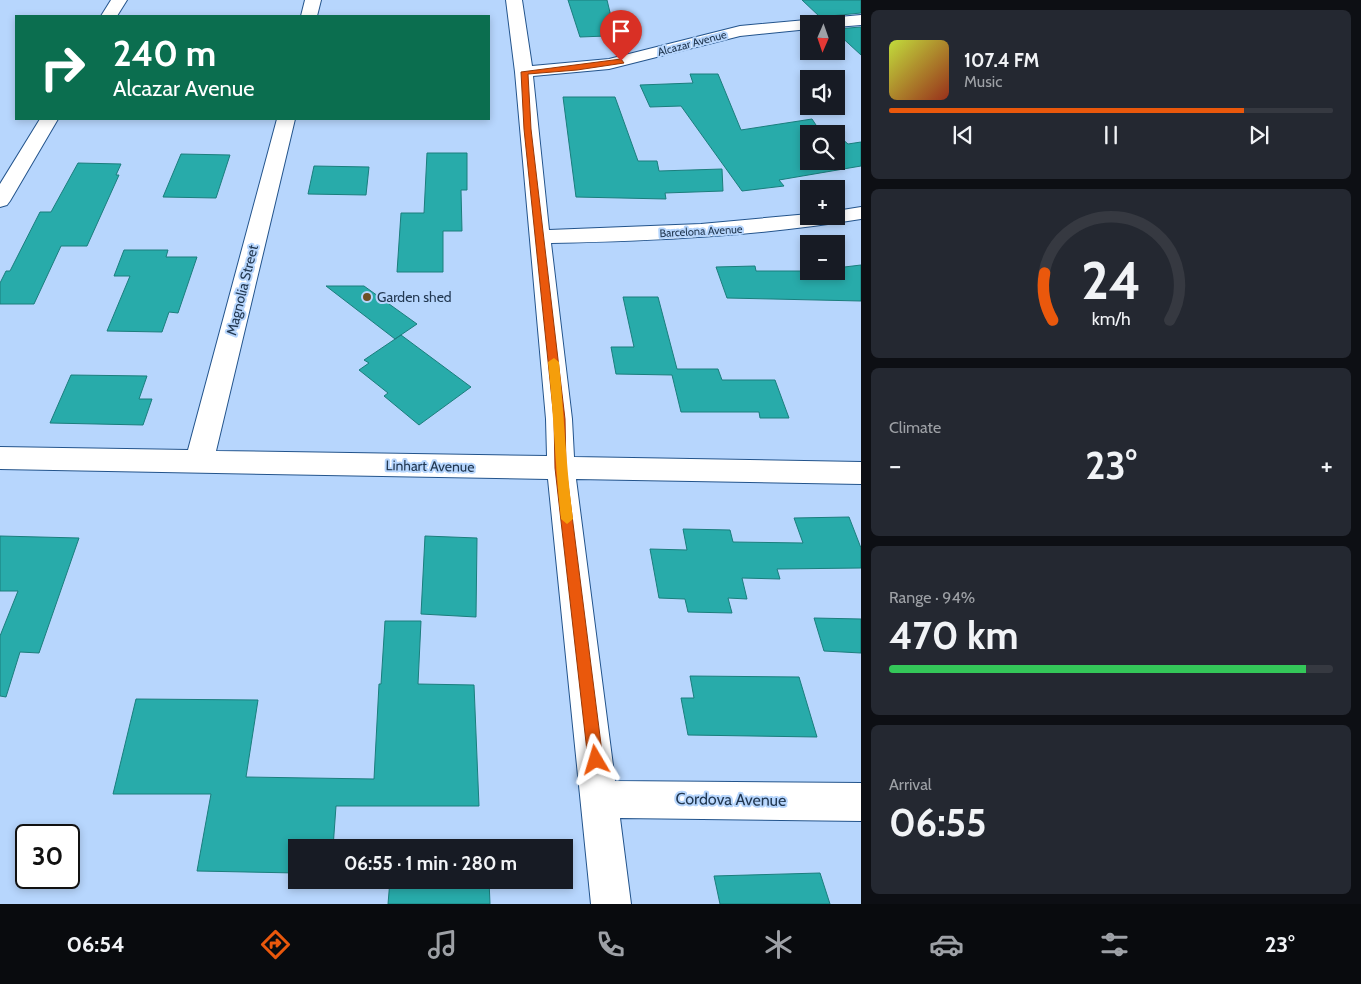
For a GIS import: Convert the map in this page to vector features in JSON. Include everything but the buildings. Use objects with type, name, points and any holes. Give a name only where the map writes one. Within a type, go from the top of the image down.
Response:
[{"type":"street","points":[[110,15],[119,0]]},
{"type":"street","points":[[309,15],[313,0]]},
{"type":"street","points":[[514,0],[524,72],[528,129],[560,419],[561,468],[611,904]]},
{"type":"street","name":"Alcazar Avenue","points":[[524,72],[609,64],[740,31],[861,20]]},
{"type":"street","points":[[0,200],[48,120]]},
{"type":"street","name":"Magnolia Street","points":[[199,462],[286,120]]},
{"type":"street","name":"Barcelona Avenue","points":[[541,237],[699,232],[820,220],[861,213]]},
{"type":"street","name":"Linhart Avenue","points":[[0,458],[861,472]]},
{"type":"street","name":"Cordova Avenue","points":[[600,799],[861,802]]},
{"type":"slow traffic","points":[[554,362],[560,419],[561,468],[567,519]]},
{"type":"place","name":"Garden shed","points":[[367,297]]},
{"type":"route","points":[[596,760],[561,468],[560,419],[535,197],[524,72],[577,68],[621,61]]}]
